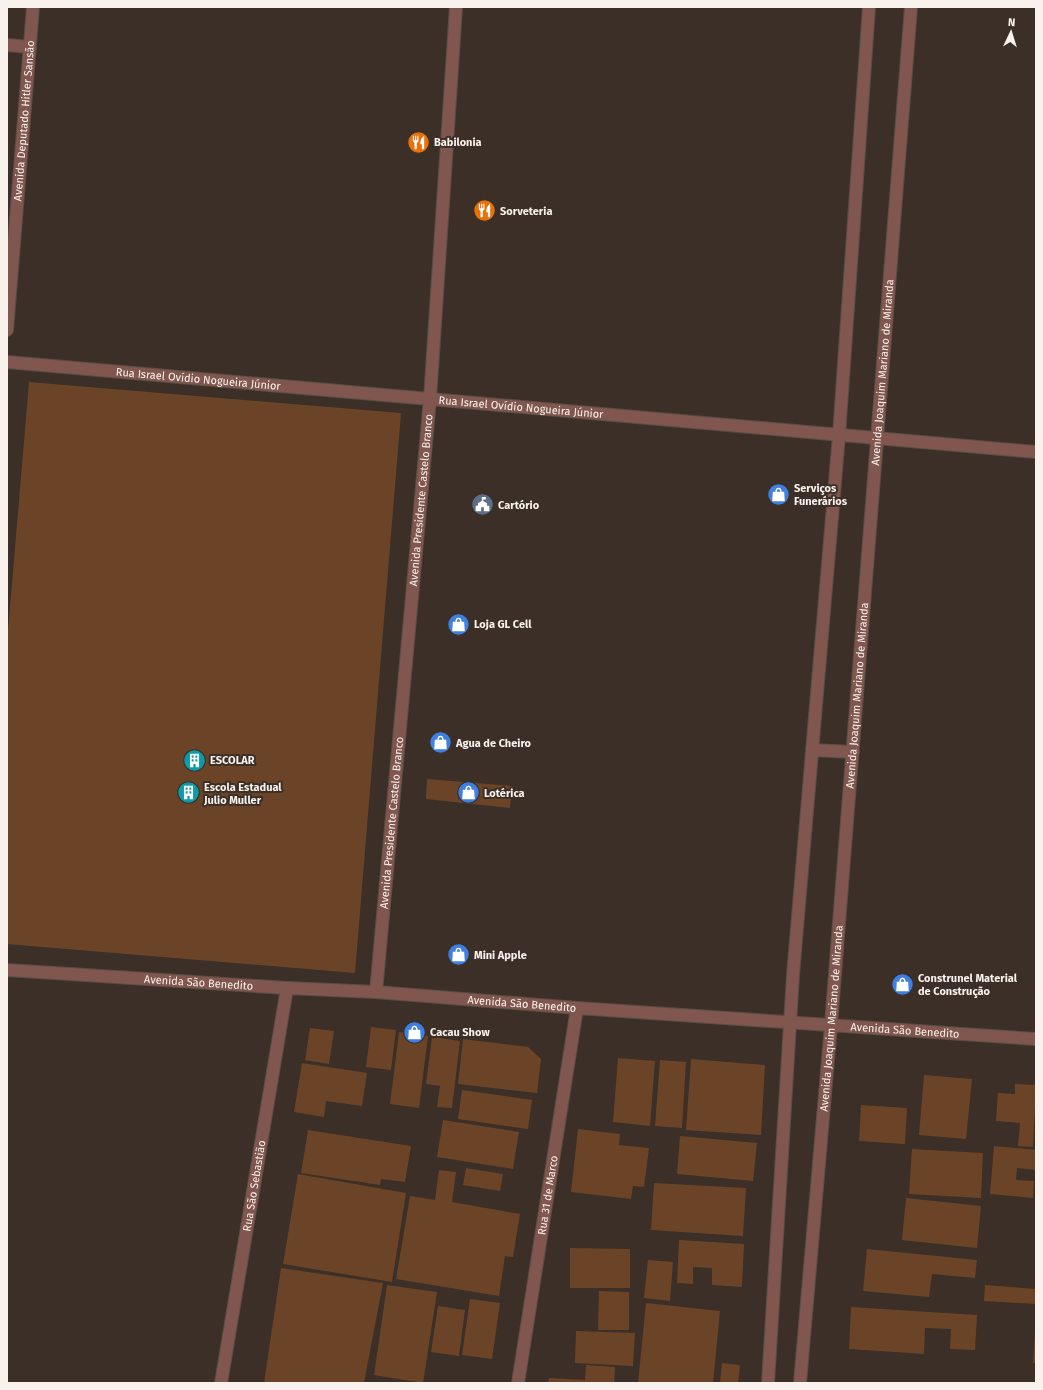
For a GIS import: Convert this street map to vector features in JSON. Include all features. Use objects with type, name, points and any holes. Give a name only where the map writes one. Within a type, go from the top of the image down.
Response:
[{"type":"street","name":"Avenida Deputado Hitler Sansão","points":[[7,330],[33,7]]},
{"type":"street","name":"Avenida Presidente Castelo Branco","points":[[376,992],[430,399],[456,7]]},
{"type":"street","points":[[768,1383],[794,968],[839,435],[869,7]]},
{"type":"street","name":"Avenida Joaquim Mariano de Miranda","points":[[800,1383],[831,1025],[911,7]]},
{"type":"street","points":[[7,45],[30,47]]},
{"type":"street","name":"Rua Israel Ovídio Nogueira Júnior","points":[[7,362],[1036,452]]},
{"type":"street","points":[[812,750],[853,752]]},
{"type":"street","name":"Avenida São Benedito","points":[[7,970],[287,988],[376,992],[577,1008],[1036,1040]]},
{"type":"street","name":"Rua São Sebastião","points":[[221,1383],[287,988]]},
{"type":"street","name":"Rua 31 de Marco","points":[[518,1383],[577,1008]]},
{"type":"building","name":"Escola Estadual Julio Muller","points":[[29,382],[401,413],[355,973],[7,944],[7,643]]},
{"type":"building","name":"Lotérica","points":[[427,779],[512,786],[510,808],[426,799]]},
{"type":"building","points":[[371,1027],[396,1030],[391,1070],[366,1067]]},
{"type":"building","points":[[310,1028],[334,1031],[329,1064],[305,1060]]},
{"type":"building","points":[[399,1032],[428,1036],[419,1108],[390,1104]]},
{"type":"building","points":[[432,1037],[460,1041],[452,1108],[437,1107],[440,1086],[426,1084]]},
{"type":"building","points":[[463,1039],[528,1047],[541,1059],[537,1093],[458,1084]]},
{"type":"building","points":[[618,1058],[655,1061],[650,1126],[613,1122]]},
{"type":"building","points":[[691,1059],[765,1065],[761,1135],[686,1130]]},
{"type":"building","points":[[660,1060],[686,1062],[682,1128],[655,1126]]},
{"type":"building","points":[[302,1063],[367,1073],[362,1106],[326,1101],[324,1117],[294,1112]]},
{"type":"building","points":[[924,1075],[972,1079],[966,1139],[919,1135]]},
{"type":"building","points":[[1015,1084],[1036,1085],[1033,1147],[1018,1146],[1020,1123],[996,1121],[998,1093],[1015,1094]]},
{"type":"building","points":[[462,1090],[532,1100],[528,1129],[458,1119]]},
{"type":"building","points":[[861,1105],[907,1108],[905,1144],[859,1141]]},
{"type":"building","points":[[443,1120],[519,1132],[513,1169],[437,1157]]},
{"type":"building","points":[[578,1129],[620,1134],[619,1145],[649,1148],[644,1187],[633,1186],[631,1199],[571,1192]]},
{"type":"building","points":[[308,1130],[411,1146],[405,1182],[381,1179],[380,1185],[301,1173]]},
{"type":"building","points":[[680,1136],[757,1143],[753,1181],[677,1174]]},
{"type":"building","points":[[994,1146],[1036,1150],[1036,1170],[1017,1168],[1016,1180],[1034,1181],[1033,1198],[990,1194]]},
{"type":"building","points":[[912,1149],[983,1153],[981,1198],[909,1194]]},
{"type":"building","points":[[466,1168],[503,1174],[500,1191],[463,1185]]},
{"type":"building","points":[[439,1170],[456,1172],[452,1202],[520,1214],[513,1257],[505,1256],[499,1296],[396,1279],[410,1196],[435,1200]]},
{"type":"building","points":[[298,1174],[406,1193],[392,1282],[283,1264]]},
{"type":"building","points":[[654,1183],[746,1188],[743,1236],[651,1230]]},
{"type":"building","points":[[906,1198],[981,1206],[977,1248],[902,1240]]},
{"type":"building","points":[[679,1240],[744,1244],[742,1287],[712,1285],[712,1268],[693,1267],[693,1284],[677,1283]]},
{"type":"building","points":[[570,1248],[630,1249],[630,1288],[570,1288]]},
{"type":"building","points":[[867,1249],[977,1260],[975,1278],[932,1274],[929,1297],[863,1291]]},
{"type":"building","points":[[648,1260],[673,1262],[670,1301],[644,1298]]},
{"type":"building","points":[[281,1268],[383,1283],[364,1383],[264,1383]]},
{"type":"building","points":[[387,1285],[437,1292],[423,1383],[374,1375]]},
{"type":"building","points":[[985,1285],[1036,1289],[1036,1304],[984,1301]]},
{"type":"building","points":[[599,1291],[629,1292],[629,1330],[598,1330]]},
{"type":"building","points":[[470,1299],[500,1303],[492,1359],[462,1355]]},
{"type":"building","points":[[646,1303],[720,1311],[713,1383],[638,1383]]},
{"type":"building","points":[[438,1306],[465,1310],[459,1356],[431,1352]]},
{"type":"building","points":[[851,1307],[977,1315],[975,1350],[950,1349],[951,1329],[925,1328],[924,1354],[849,1349]]},
{"type":"building","points":[[576,1331],[635,1333],[633,1366],[575,1363]]},
{"type":"building","points":[[1035,1331],[1036,1363],[1033,1363]]},
{"type":"building","points":[[722,1363],[740,1365],[738,1383],[720,1383]]},
{"type":"building","points":[[586,1365],[615,1367],[614,1383],[548,1383],[549,1378],[585,1380]]},
{"type":"place","name":"Babilonia","points":[[418,142]]},
{"type":"place","name":"Sorveteria","points":[[484,211]]},
{"type":"place","name":"Serviços Funerários","points":[[778,494]]},
{"type":"place","name":"Cartório","points":[[483,505]]},
{"type":"place","name":"Loja GL Cell","points":[[459,624]]},
{"type":"place","name":"Agua de Cheiro","points":[[441,743]]},
{"type":"place","name":"ESCOLAR","points":[[195,760]]},
{"type":"place","name":"Escola Estadual Julio Muller","points":[[188,793]]},
{"type":"place","name":"Lotérica","points":[[469,793]]},
{"type":"place","name":"Mini Apple","points":[[458,955]]},
{"type":"place","name":"Construnel Material de Construção","points":[[903,984]]},
{"type":"place","name":"Cacau Show","points":[[415,1032]]}]
